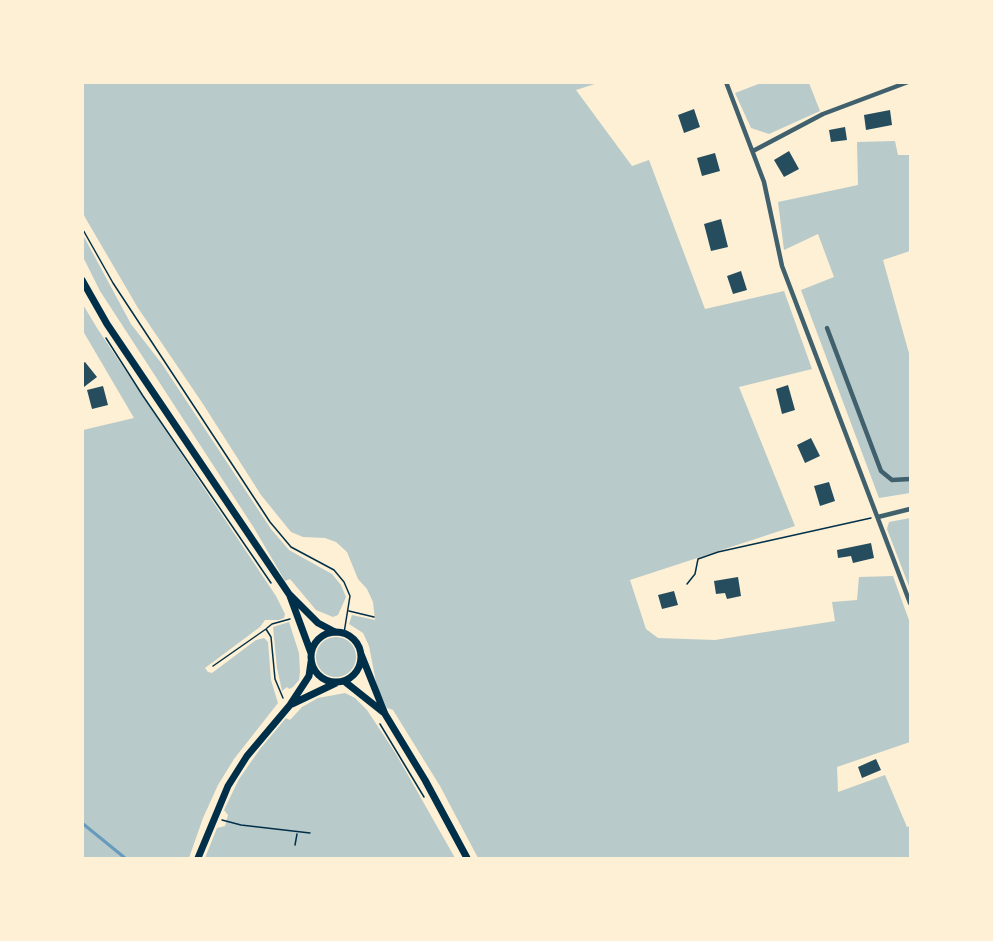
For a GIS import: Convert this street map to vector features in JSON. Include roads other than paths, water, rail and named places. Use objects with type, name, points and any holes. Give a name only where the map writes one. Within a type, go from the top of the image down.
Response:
[{"type":"main road","points":[[82,280],[107,324],[289,594],[318,623],[335,632]]},
{"type":"main road","points":[[289,594],[311,653]]},
{"type":"main road","points":[[198,858],[228,786],[247,756],[290,705],[309,676],[313,645],[326,633],[335,632],[344,633],[356,641],[385,714],[425,780],[467,858]]},
{"type":"main road","points":[[290,705],[336,682],[344,681],[357,670],[361,663],[361,654]]},
{"type":"main road","points":[[311,662],[320,677],[336,682]]},
{"type":"main road","points":[[344,681],[385,714]]},
{"type":"street","points":[[726,82],[764,182],[782,267],[910,603]]},
{"type":"street","points":[[753,151],[823,114],[908,82]]},
{"type":"street","points":[[826,328],[881,471],[892,480],[910,479]]},
{"type":"street","points":[[878,517],[910,509]]},
{"type":"waterway","points":[[82,823],[125,858]]}]
